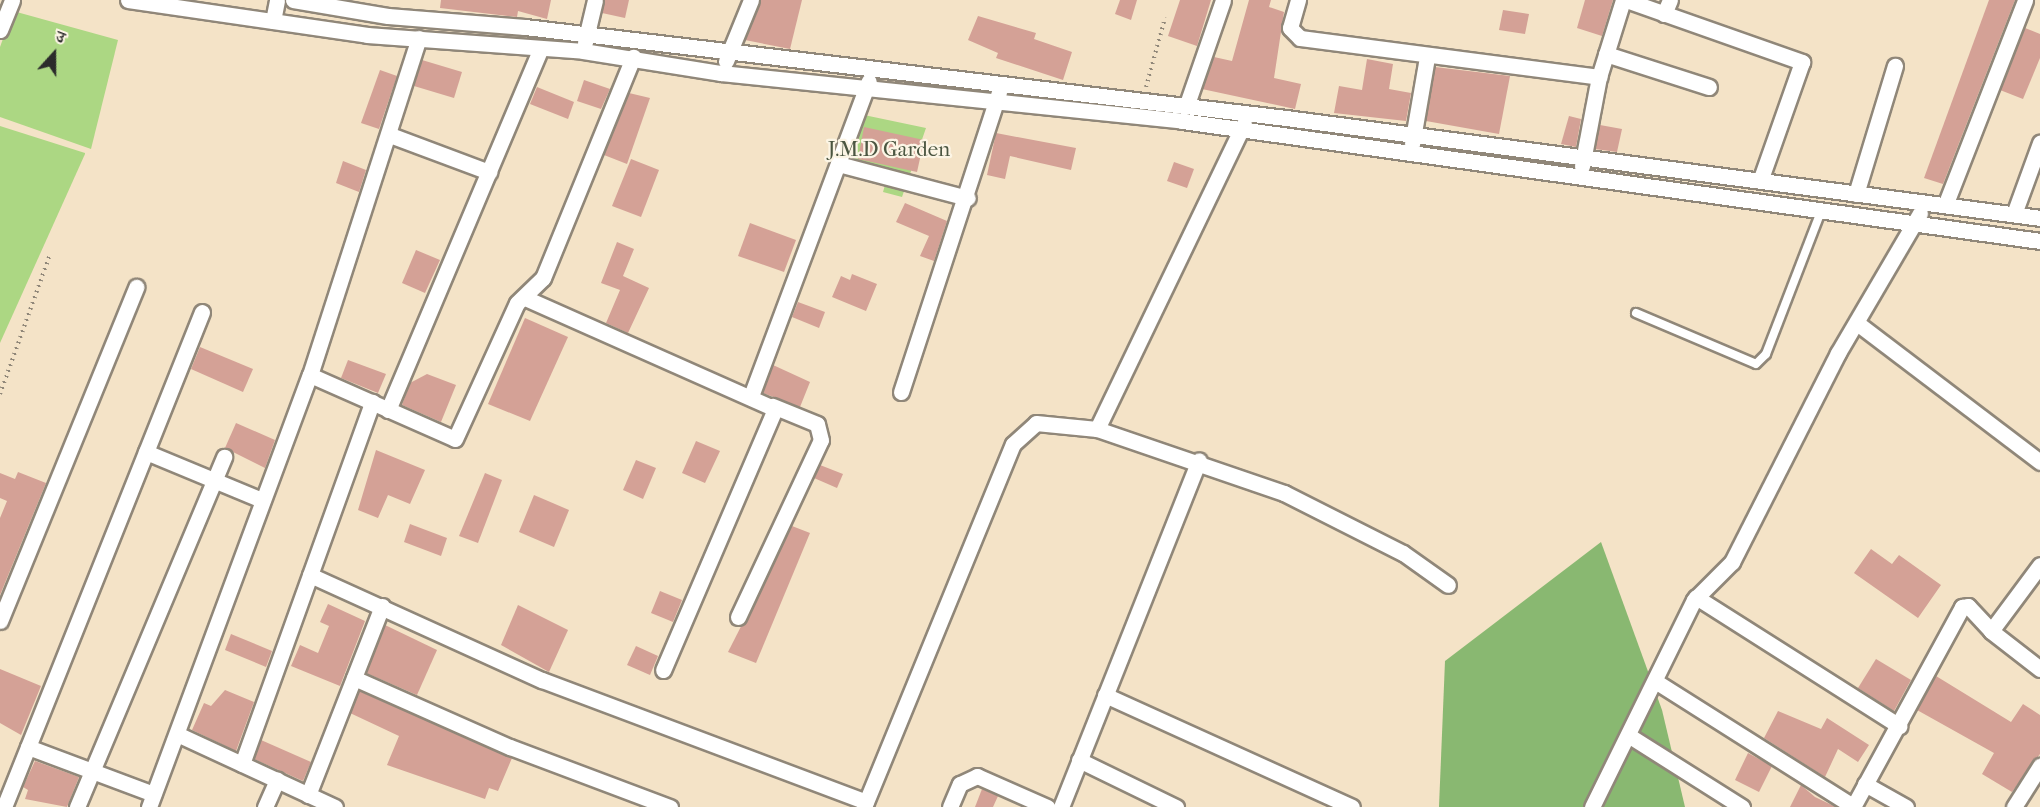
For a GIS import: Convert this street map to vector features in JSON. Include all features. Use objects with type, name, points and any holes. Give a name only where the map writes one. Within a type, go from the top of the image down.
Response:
[{"type":"street","points":[[0,30],[12,0]]},
{"type":"street","points":[[128,0],[189,5],[273,21],[540,50],[583,51],[633,57],[721,73],[866,88],[1142,102],[1248,114],[1856,194],[1946,203],[2040,218]]},
{"type":"street","points":[[273,21],[277,0]]},
{"type":"street","points":[[293,0],[375,7],[872,72],[1242,132],[1823,208],[2040,241]]},
{"type":"street","points":[[583,51],[595,0]]},
{"type":"street","points":[[721,73],[751,0]]},
{"type":"street","points":[[1186,107],[1223,0]]},
{"type":"street","points":[[1298,0],[1290,28],[1297,36],[1427,57],[1599,77]]},
{"type":"street","points":[[1581,178],[1599,77],[1624,0],[1667,7],[1802,62],[1760,181]]},
{"type":"street","points":[[1946,203],[2025,0]]},
{"type":"street","points":[[28,747],[92,771],[152,801],[310,375],[390,135],[419,38]]},
{"type":"street","points":[[388,410],[540,50]]},
{"type":"street","points":[[1606,54],[1709,87]]},
{"type":"street","points":[[310,375],[455,439],[517,303],[525,298],[543,278],[633,57]]},
{"type":"street","points":[[1411,153],[1427,57]]},
{"type":"street","points":[[1856,194],[1895,66]]},
{"type":"street","points":[[752,396],[872,72]]},
{"type":"street","points":[[902,392],[968,198],[999,94]]},
{"type":"street","points":[[1097,429],[1242,132],[1248,114]]},
{"type":"street","points":[[390,135],[489,172]]},
{"type":"street","points":[[2014,213],[2040,143]]},
{"type":"street","points":[[838,164],[968,198]]},
{"type":"street","points":[[1594,807],[1696,597],[1732,562],[1857,323],[1917,222],[1925,201]]},
{"type":"street","points":[[0,621],[136,287]]},
{"type":"street","points":[[525,298],[817,424],[821,440],[738,617]]},
{"type":"street","points":[[4,807],[202,312]]},
{"type":"street","points":[[1857,323],[2040,462]]},
{"type":"street","points":[[242,764],[372,402]]},
{"type":"street","points":[[663,670],[775,414],[773,406]]},
{"type":"street","points":[[310,575],[542,680],[865,805],[1013,444],[1036,423],[1097,429],[1199,460],[1284,493],[1403,553],[1448,585]]},
{"type":"street","points":[[146,453],[262,500]]},
{"type":"street","points":[[77,807],[224,457]]},
{"type":"street","points":[[1061,807],[1199,460]]},
{"type":"street","points":[[1990,631],[2040,565]]},
{"type":"street","points":[[1696,597],[1899,726]]},
{"type":"street","points":[[308,795],[382,606]]},
{"type":"street","points":[[1655,681],[1853,807],[1899,726],[1959,608],[1968,606],[1990,631],[2040,669]]},
{"type":"street","points":[[354,678],[510,747],[670,807]]},
{"type":"street","points":[[1105,695],[1352,807]]},
{"type":"street","points":[[177,734],[335,807]]},
{"type":"street","points":[[1628,735],[1742,807]]},
{"type":"street","points":[[1079,760],[1176,807]]},
{"type":"street","points":[[2014,807],[2040,766]]},
{"type":"street","points":[[950,807],[960,784],[977,776],[1047,807]]},
{"type":"street","points":[[265,807],[277,780]]},
{"type":"street","points":[[1865,784],[1906,807]]},
{"type":"lane","points":[[1636,313],[1756,364],[1766,354],[1823,208]]},
{"type":"path","points":[[1142,102],[1165,18]]},
{"type":"path","points":[[0,394],[50,254]]},
{"type":"green space","points":[[13,11],[118,40],[91,149],[0,117],[0,47]]},
{"type":"green space","name":"J.M.D Garden","points":[[864,115],[926,128],[902,197],[883,192],[887,178],[847,166]]},
{"type":"green space","points":[[0,126],[85,154],[0,343]]},
{"type":"green space","points":[[1601,542],[1662,710],[1685,807],[1439,807],[1445,661]]},
{"type":"building","points":[[441,0],[551,0],[547,19],[518,11],[517,17],[440,8]]},
{"type":"building","points":[[604,0],[629,0],[625,18],[602,13]]},
{"type":"building","points":[[761,0],[802,0],[790,49],[745,40]]},
{"type":"building","points":[[1120,0],[1137,0],[1131,20],[1115,14]]},
{"type":"building","points":[[1180,0],[1211,0],[1197,46],[1168,36]]},
{"type":"building","points":[[1249,0],[1271,0],[1269,7],[1284,12],[1274,78],[1301,84],[1295,109],[1202,89],[1214,57],[1232,61]]},
{"type":"building","points":[[1585,0],[1613,0],[1602,36],[1577,28]]},
{"type":"building","points":[[1989,0],[2015,0],[1943,184],[1924,178]]},
{"type":"building","points":[[1503,10],[1529,14],[1525,34],[1499,30]]},
{"type":"building","points":[[978,16],[1036,33],[1034,39],[1072,52],[1063,80],[996,58],[998,53],[968,40]]},
{"type":"building","points":[[2025,28],[2040,34],[2040,58],[2023,99],[2000,90]]},
{"type":"building","points":[[1367,59],[1393,64],[1389,89],[1411,93],[1406,121],[1334,113],[1339,86],[1362,90]]},
{"type":"building","points":[[422,60],[462,72],[454,98],[414,86]]},
{"type":"building","points":[[1435,67],[1510,76],[1499,134],[1426,121]]},
{"type":"building","points":[[380,70],[397,76],[379,129],[361,123]]},
{"type":"building","points":[[584,80],[610,89],[601,109],[577,101]]},
{"type":"building","points":[[537,87],[574,102],[568,119],[530,104]]},
{"type":"building","points":[[629,93],[650,98],[627,164],[604,155]]},
{"type":"building","points":[[1569,116],[1581,119],[1576,147],[1561,144]]},
{"type":"building","points":[[1600,125],[1622,129],[1617,152],[1595,149]]},
{"type":"building","points":[[864,127],[924,140],[917,172],[858,159]]},
{"type":"building","points":[[996,133],[1076,148],[1071,170],[1010,156],[1005,179],[987,175]]},
{"type":"building","points":[[631,159],[659,170],[641,217],[612,206]]},
{"type":"building","points":[[343,161],[366,170],[359,192],[336,183]]},
{"type":"building","points":[[1174,162],[1194,169],[1187,188],[1167,181]]},
{"type":"building","points":[[905,203],[947,221],[934,261],[920,256],[929,236],[896,222]]},
{"type":"building","points":[[750,223],[796,240],[784,272],[738,256]]},
{"type":"building","points":[[617,242],[634,249],[623,276],[649,288],[628,333],[606,323],[620,290],[601,283]]},
{"type":"building","points":[[416,250],[440,260],[425,293],[402,283]]},
{"type":"building","points":[[852,274],[877,284],[866,311],[832,297],[841,276],[850,280]]},
{"type":"building","points":[[798,302],[825,312],[819,328],[792,317]]},
{"type":"building","points":[[525,318],[568,337],[530,421],[488,404]]},
{"type":"building","points":[[200,347],[253,369],[243,392],[191,369]]},
{"type":"building","points":[[348,360],[386,374],[378,393],[341,378]]},
{"type":"building","points":[[773,365],[810,382],[800,407],[763,393]]},
{"type":"building","points":[[427,374],[456,385],[441,422],[402,405],[410,383]]},
{"type":"building","points":[[236,423],[275,440],[265,468],[225,448]]},
{"type":"building","points":[[696,441],[720,451],[705,483],[682,473]]},
{"type":"building","points":[[376,450],[425,470],[410,504],[388,495],[378,518],[358,510]]},
{"type":"building","points":[[636,460],[656,468],[643,499],[623,490]]},
{"type":"building","points":[[820,465],[843,474],[837,488],[814,478]]},
{"type":"building","points":[[18,472],[46,483],[0,595],[0,518],[7,501],[0,498],[0,473],[15,479]]},
{"type":"building","points":[[485,473],[502,480],[478,543],[459,536]]},
{"type":"building","points":[[534,495],[569,510],[554,547],[519,532]]},
{"type":"building","points":[[410,524],[447,538],[441,556],[404,542]]},
{"type":"building","points":[[792,526],[810,533],[756,663],[728,652]]},
{"type":"building","points":[[1871,549],[1892,564],[1899,555],[1941,585],[1918,618],[1854,573]]},
{"type":"building","points":[[660,591],[682,600],[673,622],[651,613]]},
{"type":"building","points":[[328,604],[365,621],[340,686],[291,666],[300,645],[318,653],[329,626],[320,622]]},
{"type":"building","points":[[518,605],[568,630],[549,672],[501,645]]},
{"type":"building","points":[[385,625],[437,650],[417,695],[366,673]]},
{"type":"building","points":[[231,634],[272,651],[266,667],[225,650]]},
{"type":"building","points":[[636,646],[658,656],[650,675],[627,665]]},
{"type":"building","points":[[1876,659],[1911,680],[1894,711],[1858,688]]},
{"type":"building","points":[[0,669],[41,686],[21,735],[0,723]]},
{"type":"building","points":[[1936,676],[2011,722],[2023,704],[2040,715],[2040,754],[2012,792],[1982,774],[1994,753],[1917,710]]},
{"type":"building","points":[[225,690],[254,702],[236,751],[192,730],[204,703],[211,706]]},
{"type":"building","points":[[359,691],[512,758],[498,791],[489,788],[485,799],[387,765],[399,736],[350,713]]},
{"type":"building","points":[[1778,711],[1821,729],[1827,718],[1869,745],[1858,762],[1838,749],[1825,777],[1764,738]]},
{"type":"building","points":[[261,740],[311,762],[303,781],[254,759]]},
{"type":"building","points":[[1748,753],[1772,766],[1759,792],[1735,780]]},
{"type":"building","points":[[35,761],[79,777],[67,807],[25,799],[28,790],[23,787]]},
{"type":"building","points":[[1801,785],[1815,797],[1836,807],[1790,807]]},
{"type":"building","points":[[982,789],[998,796],[993,807],[975,807]]}]
